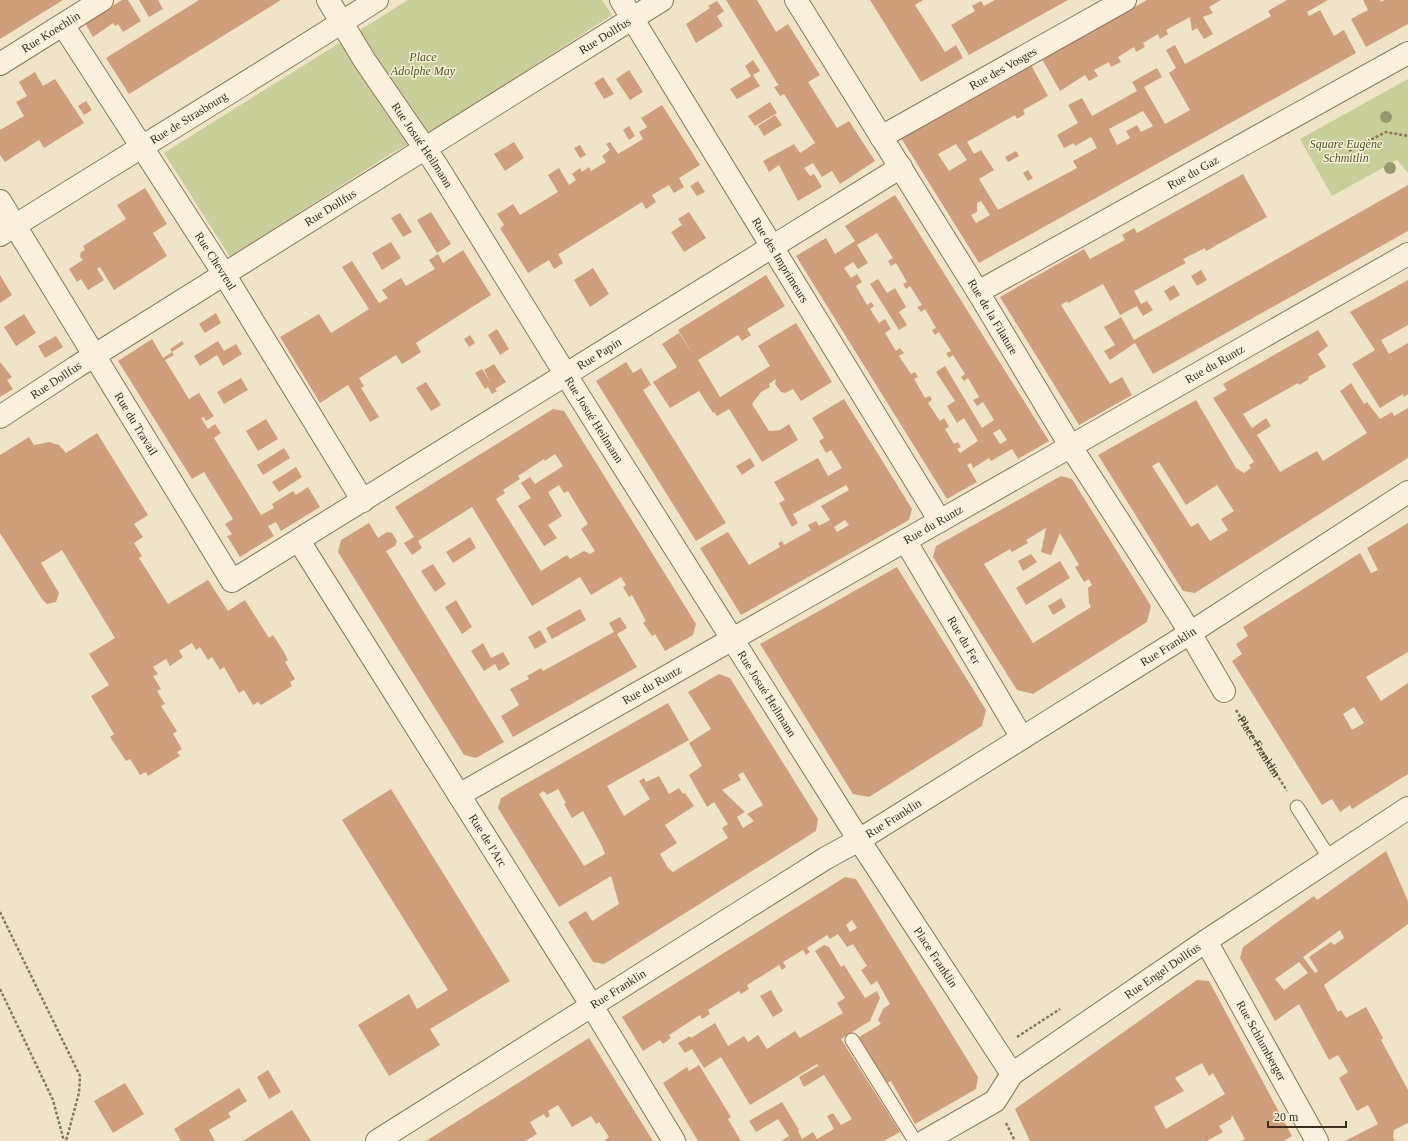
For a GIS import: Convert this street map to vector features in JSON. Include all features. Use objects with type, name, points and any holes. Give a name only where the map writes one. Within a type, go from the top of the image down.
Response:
[{"type":"street","name":"Rue Koechlin","points":[[0,64],[102,0]]},
{"type":"street","name":"Rue Josué Heilmann","points":[[328,0],[425,150],[859,840]]},
{"type":"street","name":"Rue de Strasbourg","points":[[7,231],[377,0]]},
{"type":"street","name":"Rue des Imprimeurs","points":[[621,0],[940,521]]},
{"type":"street","name":"Rue Dollfus","points":[[0,417],[95,355],[425,150],[662,0]]},
{"type":"street","name":"Rue de la Filature","points":[[796,0],[978,292],[1071,447],[1190,633]]},
{"type":"street","name":"Rue des Vosges","points":[[881,137],[1125,0]]},
{"type":"street","name":"Rue Chevreul","points":[[63,25],[224,274],[363,501]]},
{"type":"street","name":"Rue du Gaz","points":[[978,292],[1408,53]]},
{"type":"street","name":"Rue Papin","points":[[299,541],[901,168]]},
{"type":"street","name":"Rue du Travail","points":[[0,201],[7,231],[95,355],[232,581],[299,541]]},
{"type":"street","name":"Rue du Runtz","points":[[459,795],[906,542],[940,521],[1408,254]]},
{"type":"street","name":"Rue Franklin","points":[[377,1141],[826,858],[859,840],[1190,633],[1408,492]]},
{"type":"street","name":"Rue de l'Arc","points":[[299,541],[592,1006],[674,1141]]},
{"type":"street","name":"Rue du Fer","points":[[906,542],[1022,738]]},
{"type":"street","points":[[1190,633],[1224,691]]},
{"type":"street","name":"Rue Engel Dollfus","points":[[925,1141],[995,1101],[1012,1074],[1206,941],[1408,808]]},
{"type":"street","name":"Place Franklin","points":[[859,840],[1012,1074]]},
{"type":"street","name":"Rue Schlumberger","points":[[1206,941],[1317,1141]]},
{"type":"lane","points":[[1297,807],[1330,859]]},
{"type":"lane","points":[[852,1040],[915,1141]]},
{"type":"path","points":[[1348,151],[1386,132],[1408,136]]},
{"type":"path","name":"Place Franklin","points":[[1224,691],[1297,807]]},
{"type":"path","points":[[0,912],[80,1076],[79,1093],[65,1141]]},
{"type":"path","points":[[0,988],[53,1100],[65,1141]]},
{"type":"green space","name":"Place Adolphe May","points":[[408,0],[602,0],[612,15],[443,125],[392,153],[230,257],[164,153]]},
{"type":"green space","name":"Square Eugène Schmitlin","points":[[1408,79],[1408,173],[1397,160],[1332,196],[1300,139]]},
{"type":"building","points":[[0,0],[63,0],[0,39]]},
{"type":"building","points":[[122,0],[128,0],[141,21],[123,32],[118,24],[115,26],[113,23],[93,37],[85,23]]},
{"type":"building","points":[[139,0],[158,0],[163,9],[149,17]]},
{"type":"building","points":[[199,0],[281,0],[129,94],[106,58]]},
{"type":"building","points":[[726,0],[757,0],[776,32],[788,24],[820,75],[808,82],[837,128],[849,121],[875,161],[840,184],[832,171],[822,177],[813,163],[804,168],[810,176],[814,174],[822,187],[798,201],[779,165],[769,172],[763,161],[794,144],[800,153],[815,143],[784,94],[780,96],[774,87],[779,85]]},
{"type":"building","points":[[870,0],[923,0],[915,5],[945,52],[956,45],[963,58],[921,82]]},
{"type":"building","points":[[995,0],[1068,0],[969,55],[951,25],[975,11],[972,6],[981,1],[984,6]]},
{"type":"building","points":[[1147,0],[1221,0],[1209,7],[1213,13],[1203,17],[1213,34],[1204,39],[1197,28],[1192,31],[1190,17],[1166,30],[1168,34],[1160,39],[1158,34],[1143,43],[1145,47],[1136,52],[1134,47],[1118,57],[1121,62],[1111,67],[1109,62],[1094,70],[1098,76],[1089,81],[1085,75],[1060,91],[1042,59]]},
{"type":"building","points":[[1287,0],[1328,0],[1307,12],[1309,16],[1320,10],[1334,36],[1344,30],[1356,53],[979,263],[901,138],[1031,65],[1048,96],[1023,110],[1025,114],[1017,119],[1015,115],[967,142],[974,154],[981,150],[994,170],[979,179],[998,210],[1077,168],[1073,161],[1097,148],[1091,137],[1075,146],[1074,143],[1064,148],[1057,135],[1078,123],[1068,105],[1082,98],[1092,116],[1137,91],[1132,82],[1157,68],[1162,77],[1144,87],[1165,124],[1190,110],[1169,73],[1176,68],[1166,50],[1175,45],[1185,64],[1271,16],[1268,11]],"holes":[[[1143,111],[1153,126],[1141,132],[1137,125],[1126,131],[1130,138],[1117,145],[1109,129]],[[956,144],[967,160],[949,171],[938,154]],[[981,201],[990,215],[976,223],[971,215],[977,212],[977,203]]]},
{"type":"building","points":[[1363,0],[1380,0],[1381,2],[1385,0],[1408,0],[1408,24],[1366,47],[1351,19],[1368,10]]},
{"type":"building","points":[[717,1],[724,11],[717,16],[723,26],[696,43],[686,24],[710,8],[708,6]]},
{"type":"building","points":[[753,60],[760,71],[753,75],[760,86],[737,99],[730,89],[751,76],[745,66]]},
{"type":"building","points":[[629,70],[643,92],[630,100],[616,79]]},
{"type":"building","points":[[35,72],[43,86],[55,79],[84,123],[44,148],[39,140],[5,162],[0,155],[0,130],[24,116],[16,102],[27,96],[19,82]]},
{"type":"building","points":[[603,77],[614,94],[604,99],[594,83]]},
{"type":"building","points":[[86,101],[92,110],[84,115],[78,106]]},
{"type":"building","points":[[770,102],[777,113],[755,126],[748,116]]},
{"type":"building","points":[[662,105],[700,165],[679,178],[684,187],[674,193],[669,185],[652,195],[656,202],[646,209],[642,202],[558,254],[563,263],[554,269],[549,260],[528,273],[500,228],[504,225],[497,214],[513,204],[520,215],[558,192],[548,175],[559,168],[569,185],[576,180],[572,174],[580,168],[582,172],[589,167],[591,171],[606,162],[602,156],[610,150],[606,144],[610,142],[618,154],[643,139],[639,132],[647,127],[641,118]]},
{"type":"building","points":[[775,115],[782,125],[764,136],[758,126]]},
{"type":"building","points":[[629,126],[635,136],[629,140],[623,130]]},
{"type":"building","points":[[514,142],[524,158],[505,171],[494,154]]},
{"type":"building","points":[[580,145],[586,155],[580,158],[574,148]]},
{"type":"building","points":[[1016,151],[1019,156],[1008,162],[1005,157]]},
{"type":"building","points":[[1028,170],[1033,178],[1028,181],[1023,173]]},
{"type":"building","points":[[1243,174],[1267,217],[1206,251],[1205,248],[1183,259],[1186,263],[1134,291],[1141,304],[1147,301],[1153,310],[1143,316],[1137,306],[1120,315],[1103,284],[1068,303],[1067,301],[1061,305],[1110,384],[1122,377],[1132,395],[1079,425],[1000,297],[1084,249],[1090,259],[1125,240],[1122,235],[1134,228],[1137,233]]},
{"type":"building","points":[[698,181],[705,192],[697,196],[690,186]]},
{"type":"building","points":[[1408,185],[1408,231],[1153,374],[1135,343],[1110,360],[1104,351],[1115,345],[1104,327],[1121,317],[1134,340]]},
{"type":"building","points":[[145,188],[167,224],[153,233],[167,256],[114,290],[100,267],[97,269],[104,280],[88,290],[81,279],[77,282],[69,269],[83,260],[80,257],[81,252],[85,250],[83,246],[126,219],[117,205]]},
{"type":"building","points":[[895,195],[1049,441],[1018,459],[1012,449],[991,461],[989,458],[973,468],[971,463],[967,465],[977,482],[947,499],[796,256],[826,238],[835,254],[855,241],[845,226]],"holes":[[[877,233],[893,258],[888,261],[891,266],[896,263],[907,282],[903,284],[906,289],[910,286],[922,305],[917,307],[921,312],[925,309],[936,328],[932,330],[935,335],[939,332],[951,351],[946,353],[949,358],[953,355],[965,374],[961,377],[964,381],[968,378],[979,397],[973,400],[977,406],[983,402],[994,420],[982,428],[945,366],[936,372],[955,401],[947,406],[957,423],[964,418],[978,441],[960,453],[957,449],[961,447],[958,442],[954,444],[945,429],[949,427],[944,418],[940,421],[928,403],[932,400],[930,396],[925,398],[914,379],[918,377],[915,372],[911,374],[899,356],[904,353],[900,348],[896,351],[885,333],[891,329],[885,319],[879,323],[870,309],[874,306],[871,302],[867,305],[856,286],[862,282],[857,274],[851,278],[844,268],[853,262],[858,269],[868,263],[857,245]],[[1000,429],[1007,440],[1000,444],[993,433]]]},
{"type":"building","points":[[431,212],[451,244],[437,253],[417,220]]},
{"type":"building","points":[[689,212],[706,238],[684,252],[671,232],[682,225],[678,219]]},
{"type":"building","points":[[400,213],[412,232],[403,237],[391,218]]},
{"type":"building","points":[[391,242],[401,258],[382,270],[372,253]]},
{"type":"building","points":[[463,250],[491,295],[416,343],[421,352],[412,358],[402,364],[396,355],[359,378],[364,386],[361,388],[379,417],[370,422],[348,385],[320,403],[280,337],[319,314],[331,333],[369,309],[342,267],[352,261],[379,303],[388,298],[382,290],[401,278],[406,286],[435,269],[429,260],[438,254],[443,263]]},
{"type":"building","points":[[593,268],[609,294],[590,307],[574,280]]},
{"type":"building","points":[[1201,270],[1207,280],[1197,286],[1191,276]]},
{"type":"building","points":[[0,275],[12,295],[0,303]]},
{"type":"building","points":[[766,275],[785,306],[747,329],[751,335],[742,341],[738,335],[698,360],[720,397],[770,366],[758,346],[796,323],[832,382],[801,401],[793,389],[785,393],[781,392],[775,384],[776,379],[769,384],[770,387],[761,392],[752,404],[769,431],[780,430],[789,424],[798,440],[762,462],[729,409],[717,416],[714,412],[713,413],[699,391],[670,408],[653,382],[677,367],[662,344],[679,333],[694,356],[678,330]]},
{"type":"building","points":[[878,279],[887,293],[895,288],[906,307],[899,312],[907,325],[899,330],[870,284]]},
{"type":"building","points":[[1408,280],[1408,325],[1381,340],[1389,354],[1408,343],[1408,394],[1404,397],[1403,394],[1380,408],[1352,364],[1375,350],[1350,312]]},
{"type":"building","points":[[1174,285],[1180,295],[1170,301],[1164,291]]},
{"type":"building","points":[[216,313],[221,323],[205,333],[199,324]]},
{"type":"building","points":[[24,314],[36,333],[16,346],[4,327]]},
{"type":"building","points":[[497,329],[509,349],[500,355],[488,335]]},
{"type":"building","points":[[1318,330],[1328,346],[1318,354],[1326,367],[1308,377],[1309,379],[1299,385],[1298,383],[1243,414],[1252,428],[1266,418],[1271,426],[1257,435],[1280,472],[1317,451],[1323,461],[1367,433],[1340,391],[1351,383],[1364,404],[1367,402],[1380,419],[1392,412],[1394,416],[1408,408],[1408,458],[1195,593],[1183,591],[1098,455],[1196,400],[1236,468],[1244,473],[1251,468],[1249,465],[1254,462],[1213,398],[1227,390],[1223,384]],"holes":[[[1159,462],[1186,505],[1217,485],[1234,511],[1221,519],[1228,530],[1210,541],[1198,523],[1191,527],[1152,466]]]},
{"type":"building","points":[[470,335],[475,343],[469,347],[464,339]]},
{"type":"building","points":[[56,336],[63,347],[45,358],[38,346]]},
{"type":"building","points":[[152,339],[163,358],[172,352],[174,355],[165,360],[189,399],[199,393],[214,416],[206,421],[204,417],[201,418],[208,429],[215,424],[221,433],[214,438],[261,515],[274,508],[272,504],[293,491],[296,495],[308,487],[320,507],[281,531],[276,522],[268,526],[274,536],[240,557],[227,536],[232,534],[225,524],[233,519],[204,472],[192,479],[118,361]]},
{"type":"building","points":[[182,341],[184,344],[172,352],[170,349]]},
{"type":"building","points":[[218,341],[224,351],[236,344],[242,354],[223,366],[217,355],[200,366],[194,356]]},
{"type":"building","points":[[0,362],[12,377],[7,380],[13,389],[0,397]]},
{"type":"building","points":[[626,362],[633,373],[641,368],[651,385],[643,390],[726,523],[696,541],[596,381]]},
{"type":"building","points":[[494,364],[506,382],[495,389],[497,391],[492,394],[488,387],[485,389],[475,373],[482,369],[491,383],[484,370]]},
{"type":"building","points":[[241,378],[248,390],[224,404],[217,392]]},
{"type":"building","points":[[426,382],[441,405],[431,411],[416,388]]},
{"type":"building","points":[[844,399],[912,509],[909,520],[741,615],[700,548],[728,532],[749,565],[780,547],[778,543],[782,541],[784,545],[811,530],[808,525],[816,521],[819,526],[830,520],[821,506],[849,490],[846,485],[793,514],[798,523],[792,527],[779,503],[785,500],[774,482],[818,458],[828,476],[842,468],[831,450],[826,453],[819,441],[824,438],[812,418]],"holes":[[[845,520],[849,525],[837,532],[834,527]]]},
{"type":"building","points":[[553,409],[564,411],[696,624],[693,635],[665,651],[655,634],[652,636],[643,623],[646,621],[632,595],[629,597],[623,587],[626,585],[621,577],[591,595],[580,577],[532,606],[472,507],[418,541],[422,548],[412,555],[404,543],[414,537],[395,507]],"holes":[[[555,454],[563,466],[535,484],[530,477],[521,483],[531,498],[518,506],[544,546],[557,538],[548,525],[562,516],[548,492],[559,485],[564,493],[568,491],[588,524],[581,529],[595,551],[590,554],[584,551],[570,559],[567,555],[541,571],[496,499],[505,493],[503,490],[520,479],[518,476],[544,459],[545,461]]]},
{"type":"building","points":[[266,419],[278,439],[258,451],[246,431]]},
{"type":"building","points":[[97,433],[148,515],[134,524],[143,537],[134,543],[142,556],[139,558],[168,604],[208,580],[228,611],[245,600],[269,638],[273,635],[284,652],[288,660],[285,662],[295,679],[290,682],[292,686],[261,705],[258,702],[253,705],[244,690],[239,693],[224,667],[220,670],[212,657],[208,660],[200,647],[196,650],[192,643],[179,651],[183,657],[170,666],[166,659],[153,667],[158,674],[153,676],[161,689],[157,691],[165,704],[161,706],[177,731],[173,734],[182,749],[177,752],[180,756],[148,776],[146,772],[140,775],[130,759],[126,761],[110,737],[114,734],[91,696],[109,685],[89,654],[115,638],[62,550],[41,563],[59,593],[56,602],[47,604],[42,599],[0,533],[0,455],[29,437],[34,445],[49,442],[59,445],[66,453]]},
{"type":"building","points":[[284,448],[290,458],[263,475],[257,465]]},
{"type":"building","points":[[750,458],[755,466],[742,475],[736,466]]},
{"type":"building","points":[[296,467],[302,477],[279,492],[272,482]]},
{"type":"building","points":[[1061,476],[1072,479],[1151,606],[1147,622],[1033,694],[1017,690],[933,557],[936,546]],"holes":[[[1046,528],[1041,552],[1051,555],[1060,533],[1079,565],[1075,567],[1084,582],[1089,579],[1092,585],[1088,588],[1089,603],[1091,607],[1033,643],[984,564],[1010,549],[1012,552],[1028,543],[1026,540]]]},
{"type":"building","points":[[369,523],[378,538],[387,532],[392,533],[397,541],[395,546],[386,551],[504,742],[476,758],[464,755],[338,552],[341,540]]},
{"type":"building","points":[[1408,523],[1408,652],[1366,677],[1381,701],[1408,683],[1408,774],[1352,809],[1350,805],[1340,812],[1332,799],[1322,805],[1232,661],[1242,654],[1236,644],[1248,636],[1243,627],[1360,553],[1371,573],[1378,570],[1367,548]],"holes":[[[1354,707],[1364,723],[1352,730],[1343,714]]]},
{"type":"building","points":[[470,537],[476,548],[453,563],[446,552]]},
{"type":"building","points":[[1031,554],[1037,562],[1023,571],[1018,561]]},
{"type":"building","points":[[1060,561],[1070,578],[1026,605],[1016,588]]},
{"type":"building","points":[[433,564],[446,584],[435,592],[421,571]]},
{"type":"building","points":[[897,567],[986,710],[982,726],[869,797],[853,794],[760,644]]},
{"type":"building","points":[[1061,598],[1066,607],[1053,615],[1048,606]]},
{"type":"building","points":[[456,600],[472,627],[462,634],[445,607]]},
{"type":"building","points":[[580,609],[586,620],[552,639],[546,628]]},
{"type":"building","points":[[620,617],[627,628],[617,634],[637,667],[513,737],[501,716],[519,705],[510,689],[529,679],[527,676],[541,668],[543,671],[614,632],[609,623]]},
{"type":"building","points":[[540,630],[547,642],[535,649],[528,637]]},
{"type":"building","points":[[483,643],[491,658],[503,652],[510,664],[499,671],[495,664],[484,671],[471,651]]},
{"type":"building","points":[[719,674],[730,678],[818,819],[816,831],[604,964],[593,962],[568,922],[586,911],[592,921],[619,904],[611,876],[559,907],[498,808],[501,798],[668,703],[689,740],[607,786],[624,816],[650,799],[639,781],[644,778],[646,782],[659,776],[669,794],[679,788],[683,794],[685,793],[694,806],[665,825],[677,843],[660,854],[668,868],[673,872],[728,838],[722,828],[728,824],[714,802],[707,807],[689,775],[702,766],[689,743],[711,729],[688,692]],"holes":[[[743,772],[763,805],[747,814],[754,821],[743,828],[737,817],[745,812],[722,790],[741,780],[738,775]],[[558,789],[572,818],[583,811],[605,854],[584,866],[539,794],[544,791],[547,795]]]},
{"type":"building","points":[[391,789],[510,981],[430,1029],[440,1045],[389,1076],[358,1025],[409,994],[417,1009],[448,990],[342,820]]},
{"type":"building","points":[[1386,851],[1408,901],[1408,924],[1324,985],[1338,1012],[1341,1010],[1346,1018],[1366,1007],[1383,1038],[1381,1040],[1408,1090],[1408,1123],[1394,1130],[1393,1137],[1395,1141],[1345,1141],[1378,1124],[1368,1105],[1357,1111],[1339,1078],[1348,1072],[1338,1055],[1329,1060],[1299,1004],[1275,1021],[1240,958],[1243,947],[1314,896],[1317,900]],"holes":[[[1340,930],[1344,938],[1334,945],[1331,942],[1309,957],[1318,971],[1315,973],[1303,957]],[[1299,962],[1308,973],[1284,990],[1275,979]]]},
{"type":"building","points":[[845,877],[856,879],[978,1077],[976,1089],[915,1124],[891,1081],[887,1083],[859,1037],[881,1024],[878,1020],[883,1009],[890,1004],[877,981],[871,985],[861,970],[867,966],[853,944],[847,947],[838,934],[830,939],[827,935],[807,948],[810,952],[806,955],[803,950],[783,962],[786,967],[782,970],[779,965],[747,985],[749,989],[741,994],[739,991],[708,1010],[710,1014],[702,1019],[700,1015],[669,1035],[671,1038],[663,1044],[660,1040],[643,1051],[622,1017]],"holes":[[[852,920],[857,928],[850,932],[846,925]]]},
{"type":"building","points":[[824,945],[829,947],[841,967],[844,965],[865,998],[877,991],[880,998],[870,1021],[841,1039],[900,1132],[884,1141],[781,1141],[789,1136],[778,1119],[756,1132],[749,1121],[782,1102],[799,1130],[798,1131],[802,1139],[813,1132],[817,1139],[834,1129],[827,1116],[833,1113],[841,1125],[852,1119],[824,1075],[804,1087],[799,1077],[818,1066],[817,1064],[750,1105],[721,1057],[704,1068],[692,1049],[685,1053],[678,1043],[690,1036],[691,1038],[715,1023],[728,1046],[744,1036],[748,1042],[758,1035],[767,1049],[795,1031],[800,1038],[843,1013],[837,1003],[845,998],[815,951]]},
{"type":"building","points":[[1197,980],[1209,981],[1292,1136],[1284,1141],[1241,1141],[1245,1139],[1232,1115],[1231,1119],[1219,1126],[1223,1132],[1207,1141],[1030,1141],[1015,1109]],"holes":[[[1202,1063],[1209,1076],[1213,1073],[1225,1094],[1166,1129],[1154,1107],[1184,1091],[1175,1078]]]},
{"type":"building","points":[[771,990],[783,1011],[773,1017],[760,996]]},
{"type":"building","points":[[589,1038],[653,1141],[606,1141],[605,1140],[609,1137],[599,1122],[596,1124],[591,1116],[572,1127],[558,1105],[548,1111],[550,1116],[546,1118],[544,1114],[530,1122],[537,1134],[525,1141],[426,1141]]},
{"type":"building","points":[[699,1065],[731,1117],[728,1119],[741,1141],[698,1141],[663,1083],[687,1067],[689,1071]]},
{"type":"building","points":[[268,1070],[281,1092],[269,1099],[257,1077]]},
{"type":"building","points":[[125,1083],[144,1114],[113,1133],[94,1101]]},
{"type":"building","points":[[239,1088],[247,1101],[228,1113],[231,1117],[209,1130],[215,1141],[181,1141],[174,1129]]},
{"type":"building","points":[[292,1110],[311,1141],[243,1141]]}]
